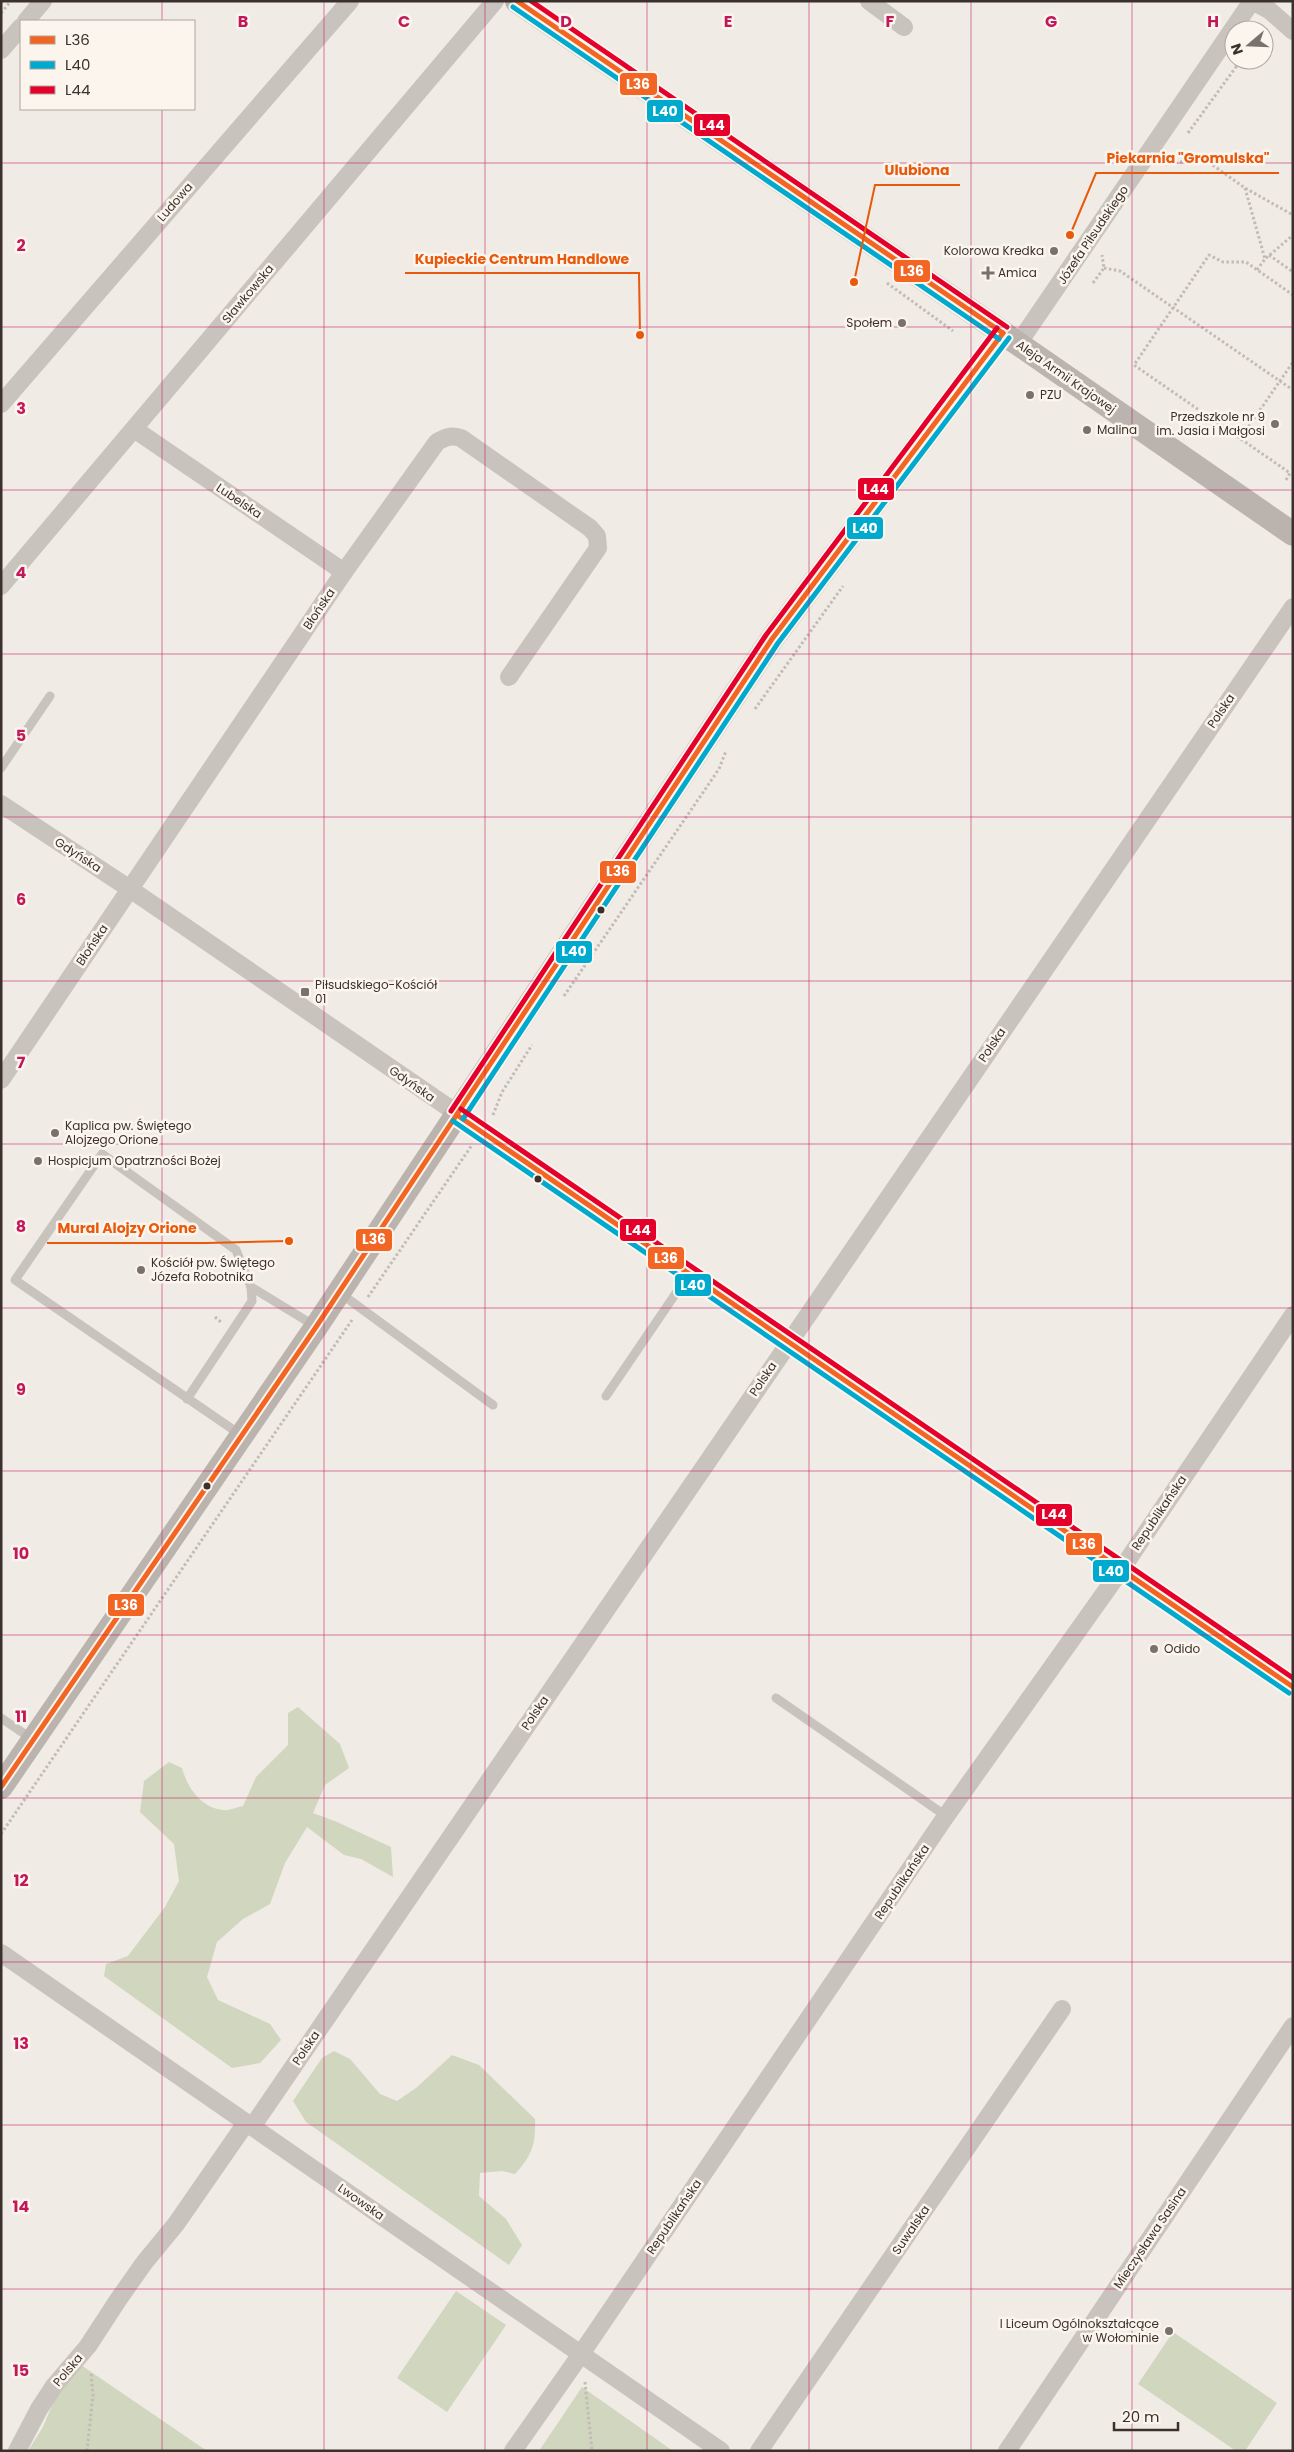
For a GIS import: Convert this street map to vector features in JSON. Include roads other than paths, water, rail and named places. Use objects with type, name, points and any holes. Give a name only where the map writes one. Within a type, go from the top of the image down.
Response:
[{"type":"street","points":[[27,20],[43,1]]},
{"type":"street","name":"Ludowa","points":[[1,404],[350,1]]},
{"type":"street","name":"Sławkowska","points":[[1,586],[495,1]]},
{"type":"street","name":"Aleja Armii Krajowej","points":[[517,1],[1293,534]]},
{"type":"street","points":[[869,1],[904,27]]},
{"type":"street","points":[[1252,1],[1268,10],[1293,31]]},
{"type":"street","name":"Józefa Piłsudskiego","points":[[1,1788],[339,1293],[772,639],[1010,339],[1252,1]]},
{"type":"street","points":[[1,50],[20,28]]},
{"type":"street","name":"Lubelska","points":[[134,429],[344,572]]},
{"type":"street","name":"Błońska","points":[[1,1080],[344,572],[437,442],[454,436],[461,438],[590,528],[599,542],[598,548],[509,677]]},
{"type":"street","name":"Polska","points":[[17,2451],[49,2394],[88,2346],[144,2263],[176,2224],[249,2125],[1293,607]]},
{"type":"street","name":"Gdyńska","points":[[1,804],[130,889],[481,1132],[1293,1687]]},
{"type":"street","name":"Republikańska","points":[[513,2451],[581,2354],[946,1816],[1121,1570],[1293,1315]]},
{"type":"street","name":"Lwowska","points":[[1,1953],[721,2451]]},
{"type":"street","name":"Suwalska","points":[[759,2451],[1062,2009]]},
{"type":"street","name":"Mieczysława Sasina","points":[[1008,2451],[1293,2026]]},
{"type":"lane","points":[[1,768],[50,696]]},
{"type":"lane","points":[[187,1399],[252,1301],[251,1287],[236,1250],[102,1154],[15,1280],[187,1399],[242,1435]]},
{"type":"lane","points":[[606,1396],[689,1274]]},
{"type":"lane","points":[[251,1287],[316,1327]]},
{"type":"lane","points":[[339,1293],[493,1405]]},
{"type":"lane","points":[[776,1698],[946,1816]]},
{"type":"lane","points":[[1,1718],[34,1740]]},
{"type":"place","name":"Piekarnia \"Gromulska\"","points":[[1070,235]]},
{"type":"place","name":"Kolorowa Kredka","points":[[1054,251]]},
{"type":"place","name":"Amica","points":[[988,273]]},
{"type":"place","name":"Ulubiona","points":[[854,282]]},
{"type":"place","name":"Społem","points":[[902,323]]},
{"type":"place","name":"Kupieckie Centrum Handlowe","points":[[640,335]]},
{"type":"place","name":"PZU","points":[[1030,395]]},
{"type":"place","name":"Przedszkole nr 9 im. Jasia i Małgosi","points":[[1275,424]]},
{"type":"place","name":"Malina","points":[[1087,430]]},
{"type":"place","name":"Piłsudskiego-Kościół 01","points":[[305,992]]},
{"type":"place","name":"Kaplica pw. Świętego Alojzego Orione","points":[[55,1133]]},
{"type":"place","name":"Hospicjum Opatrzności Bożej","points":[[38,1161]]},
{"type":"place","name":"Mural Alojzy Orione","points":[[289,1241]]},
{"type":"place","name":"Kościół pw. Świętego Józefa Robotnika","points":[[141,1270]]},
{"type":"place","name":"Odido","points":[[1154,1649]]},
{"type":"place","name":"I Liceum Ogólnokształcące w Wołominie","points":[[1169,2331]]}]
